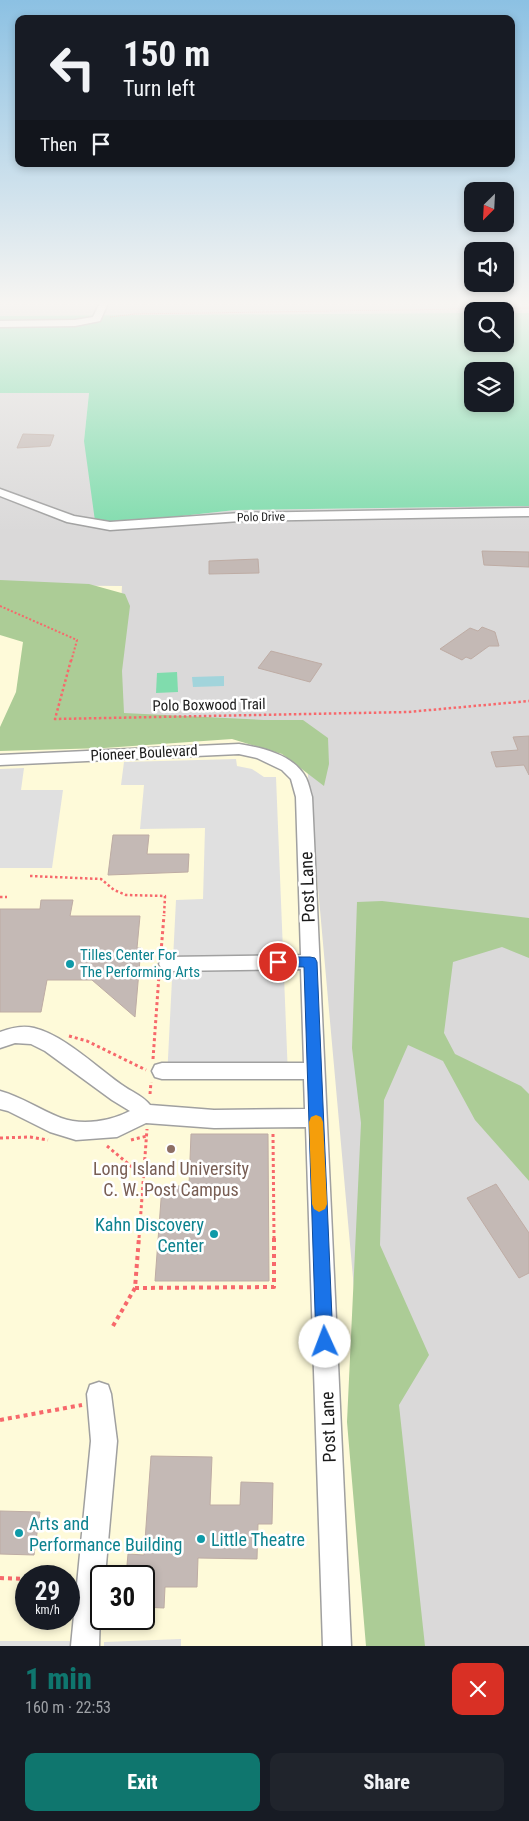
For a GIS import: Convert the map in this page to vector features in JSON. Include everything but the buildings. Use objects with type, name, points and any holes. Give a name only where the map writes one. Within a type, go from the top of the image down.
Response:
[{"type":"street","name":"Polo Drive","points":[[0,492],[71,519],[110,526],[240,517],[529,512]]},
{"type":"street","name":"Pioneer Boulevard","points":[[0,760],[239,749],[265,754],[284,765]]},
{"type":"street","name":"Post Lane","points":[[284,765],[297,776],[304,797],[337,1646]]},
{"type":"street","points":[[162,964],[310,962]]},
{"type":"street","points":[[0,1040],[15,1035],[33,1036],[52,1045],[119,1094],[138,1105],[146,1114]]},
{"type":"street","points":[[157,1067],[314,1071]]},
{"type":"street","points":[[85,1646],[104,1441],[99,1398]]},
{"type":"lane","points":[[0,1100],[12,1103],[58,1126],[76,1131],[117,1128],[146,1114],[214,1119],[316,1118]]},
{"type":"path","name":"Polo Boxwood Trail","points":[[0,606],[77,640],[55,719],[408,712],[529,701]]},
{"type":"path","points":[[30,876],[101,879],[114,890],[126,895],[165,896],[157,1067]]},
{"type":"path","points":[[0,897],[7,897]]},
{"type":"path","points":[[62,1037],[68,1036],[91,1041],[100,1048],[129,1059],[152,1073],[146,1114],[144,1177],[135,1288],[120,1310],[113,1326]]},
{"type":"path","points":[[135,1288],[274,1287],[273,1130]]},
{"type":"path","points":[[107,1146],[144,1177]]},
{"type":"path","points":[[0,1420],[99,1398]]},
{"type":"path","points":[[0,1578],[15,1579]]},
{"type":"shaded area","points":[[89,392],[84,441],[137,521],[235,510],[529,506],[529,1646],[386,1646],[114,722],[0,585],[0,393]]},
{"type":"shaded area","name":"Long Island University C. W. Post Campus","points":[[0,585],[122,586],[115,722],[303,720],[386,1646],[0,1646]]},
{"type":"shaded area","points":[[236,759],[237,766],[252,769],[264,777],[276,777],[288,1076],[167,1078],[176,900],[203,899],[205,828],[140,829],[144,785],[121,785],[124,762]]},
{"type":"shaded area","points":[[24,768],[21,790],[63,790],[52,868],[0,868],[0,769]]},
{"type":"shaded area","points":[[181,1639],[181,1646],[104,1646],[104,1642]]},
{"type":"shaded area","points":[[0,1641],[73,1641],[73,1646],[0,1646]]},
{"type":"green space","points":[[0,378],[464,378],[464,412],[514,412],[514,378],[529,378],[529,506],[235,510],[137,521],[95,521],[84,441],[89,393],[0,393]]},
{"type":"green space","points":[[0,580],[89,584],[125,594],[130,606],[122,671],[124,713],[264,720],[303,720],[328,738],[329,764],[324,786],[282,754],[232,739],[104,748],[0,751],[0,727],[16,692],[23,642],[0,635]]},
{"type":"green space","points":[[177,672],[178,692],[156,693],[157,673]]},
{"type":"green space","points":[[382,901],[529,918],[529,958],[502,947],[453,962],[444,1033],[455,1054],[521,1086],[529,1094],[529,1181],[475,1120],[443,1061],[408,1045],[384,1100],[380,1245],[429,1355],[399,1405],[425,1646],[366,1646],[347,1422],[361,1123],[352,1048],[357,902]]},
{"type":"water","points":[[224,676],[224,686],[193,687],[192,677]]},
{"type":"slow traffic","points":[[316,1122],[319,1204]]},
{"type":"place","name":"Tilles Center For The Performing Arts","points":[[70,964]]},
{"type":"place","name":"Long Island University C. W. Post Campus","points":[[171,1149]]},
{"type":"place","name":"Kahn Discovery Center","points":[[214,1234]]},
{"type":"place","name":"Arts and Performance Building","points":[[19,1533]]},
{"type":"place","name":"Little Theatre","points":[[201,1539]]},
{"type":"route","points":[[278,962],[310,962],[325,1342]]}]
